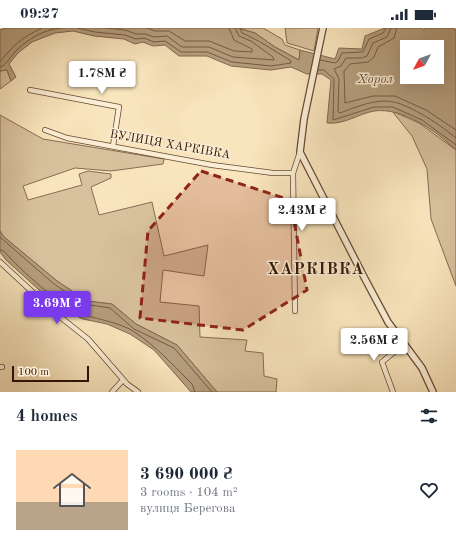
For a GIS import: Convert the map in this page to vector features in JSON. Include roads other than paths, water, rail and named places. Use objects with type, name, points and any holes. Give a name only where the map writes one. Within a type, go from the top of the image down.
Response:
[{"type":"street","points":[[295,311],[293,173],[300,152],[304,119],[323,28]]},
{"type":"street","points":[[30,90],[119,107],[113,146]]},
{"type":"street","name":"ВУЛИЦЯ ХАРКІВКА","points":[[45,130],[67,138],[212,165],[273,173],[293,173]]},
{"type":"street","points":[[300,152],[388,322],[422,368],[433,392]]},
{"type":"street","points":[[0,262],[54,312],[88,339],[123,380],[138,392]]},
{"type":"street","points":[[392,392],[382,362],[404,344]]},
{"type":"street","points":[[112,392],[123,380]]},
{"type":"water","name":"Хорол","points":[[6,28],[238,28],[255,33],[275,47],[299,60],[300,50],[335,59],[339,48],[362,49],[365,36],[385,28],[422,28],[424,30],[425,28],[452,28],[456,30],[456,150],[429,128],[396,113],[374,111],[345,121],[327,123],[331,80],[322,74],[307,74],[291,67],[271,70],[231,66],[207,56],[179,56],[165,45],[153,46],[143,42],[135,44],[124,39],[94,36],[73,31],[55,33],[32,42],[18,53],[9,64],[16,77],[11,81],[7,70],[0,71],[0,30]]},
{"type":"water","points":[[0,231],[4,237],[57,281],[87,301],[112,304],[136,324],[177,345],[217,392],[191,392],[154,350],[130,334],[107,324],[83,319],[59,308],[6,260],[0,252]]},
{"type":"district","name":"ХАРКІВКА","points":[[316,270]]}]
